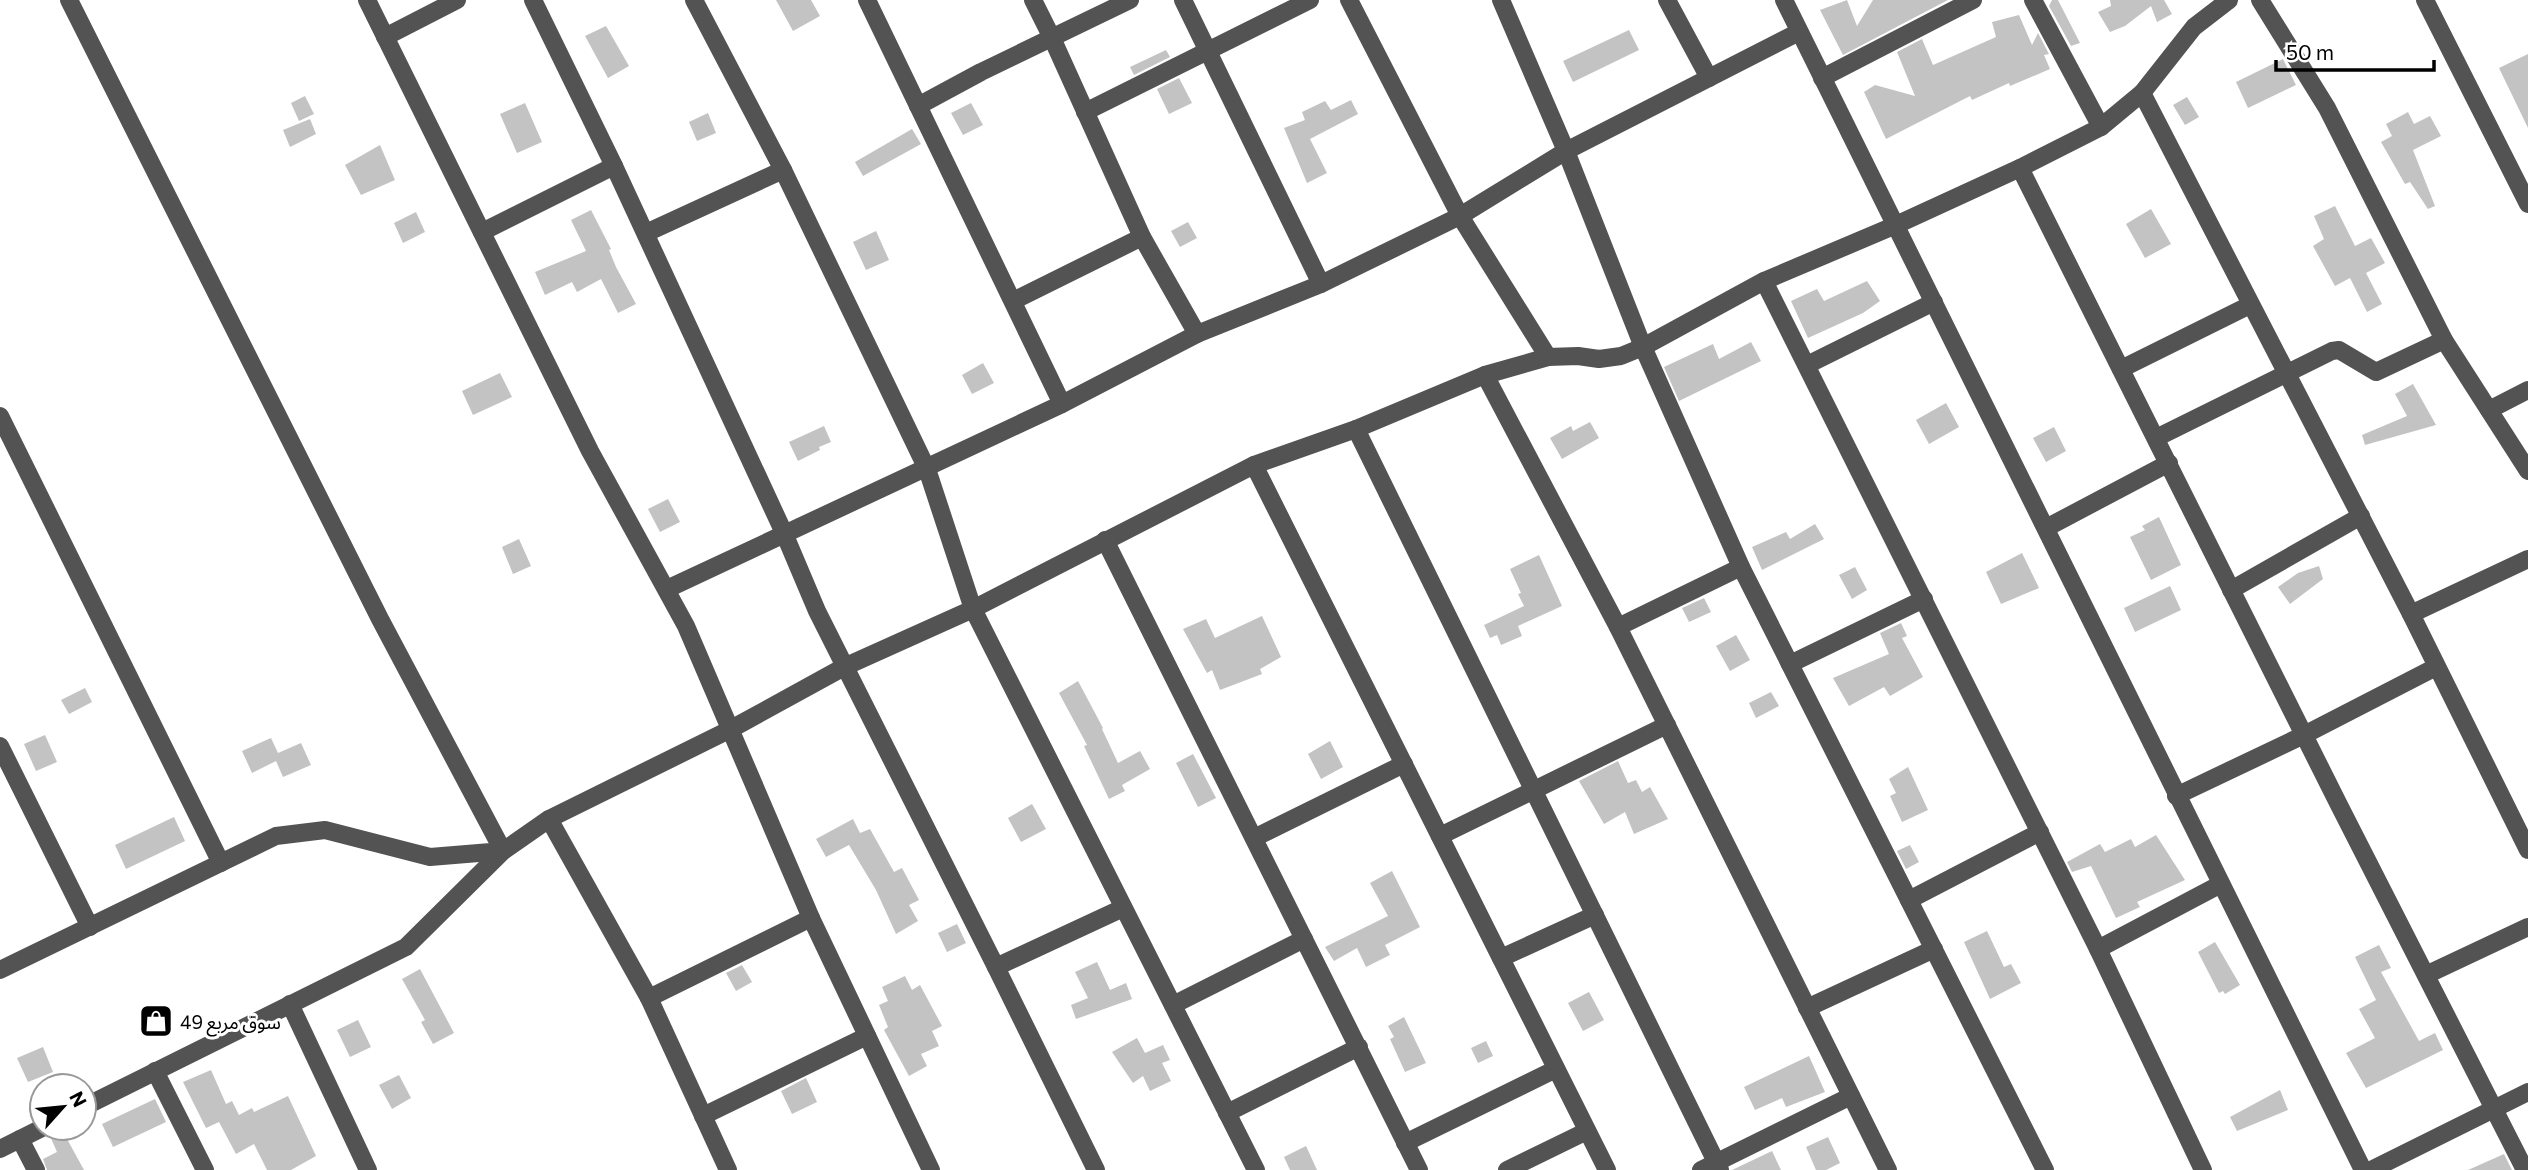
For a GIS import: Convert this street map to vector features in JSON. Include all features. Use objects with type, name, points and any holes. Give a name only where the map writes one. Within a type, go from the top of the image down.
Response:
[{"type":"street","points":[[69,0],[380,619],[503,851]]},
{"type":"street","points":[[367,0],[590,451],[686,626],[811,918],[931,1170]]},
{"type":"street","points":[[385,37],[457,0]]},
{"type":"street","points":[[533,0],[646,233],[817,611],[1096,1170]]},
{"type":"street","points":[[694,0],[783,170],[926,469],[973,609],[1256,1170]]},
{"type":"street","points":[[867,0],[1062,404]]},
{"type":"street","points":[[1033,0],[1142,237],[1197,334]]},
{"type":"street","points":[[918,106],[1130,0]]},
{"type":"street","points":[[1183,0],[1321,284]]},
{"type":"street","points":[[1085,112],[1310,0]]},
{"type":"street","points":[[1349,0],[1460,216],[1548,357]]},
{"type":"street","points":[[1501,0],[1566,151],[1643,347],[1741,567],[2045,1170]]},
{"type":"street","points":[[1667,0],[1709,78]]},
{"type":"street","points":[[1784,0],[2362,1170]]},
{"type":"street","points":[[1822,78],[1973,0]]},
{"type":"street","points":[[2033,0],[2101,127]]},
{"type":"street","points":[[98,1100],[406,947],[503,851],[549,819],[731,729],[844,667],[973,609],[1254,466],[1356,429],[1485,375],[1548,357],[1578,356],[1599,359],[1621,356],[1643,347],[1764,281],[1896,225],[2101,127],[2141,93],[2194,27],[2229,0]]},
{"type":"street","points":[[2260,0],[2327,108],[2444,340],[2528,471]]},
{"type":"street","points":[[2425,0],[2528,204]]},
{"type":"street","points":[[667,589],[1062,404],[1197,334],[1321,284],[1460,216],[1566,151],[1800,32]]},
{"type":"street","points":[[2141,93],[2284,373],[2361,516],[2528,850]]},
{"type":"street","points":[[482,232],[614,166]]},
{"type":"street","points":[[2020,168],[2525,1170]]},
{"type":"street","points":[[646,233],[783,170]]},
{"type":"street","points":[[1013,301],[1142,237]]},
{"type":"street","points":[[1764,281],[2098,948],[2203,1170]]},
{"type":"street","points":[[1807,365],[1934,302]]},
{"type":"street","points":[[2122,369],[2250,305]]},
{"type":"street","points":[[2156,438],[2332,351],[2339,350],[2371,371],[2381,372],[2444,340]]},
{"type":"street","points":[[1485,375],[1618,627],[1888,1170]]},
{"type":"street","points":[[2489,410],[2528,390]]},
{"type":"street","points":[[0,416],[221,863]]},
{"type":"street","points":[[1356,429],[1595,915],[1712,1168],[1851,1096]]},
{"type":"street","points":[[2046,528],[2169,463]]},
{"type":"street","points":[[1254,466],[1607,1170]]},
{"type":"street","points":[[2231,590],[2361,516]]},
{"type":"street","points":[[1105,540],[1419,1170]]},
{"type":"street","points":[[2411,614],[2528,559]]},
{"type":"street","points":[[1618,627],[1741,567]]},
{"type":"street","points":[[1790,664],[1924,599]]},
{"type":"street","points":[[2176,796],[2304,735],[2436,667]]},
{"type":"street","points":[[1440,836],[1667,725]]},
{"type":"street","points":[[0,746],[90,927]]},
{"type":"street","points":[[1254,838],[1404,764]]},
{"type":"street","points":[[549,819],[649,998],[728,1170]]},
{"type":"street","points":[[0,970],[276,836],[325,830],[430,857],[503,851]]},
{"type":"street","points":[[1909,900],[2040,832]]},
{"type":"street","points":[[2098,948],[2221,884]]},
{"type":"street","points":[[996,967],[1123,908]]},
{"type":"street","points":[[1501,958],[1595,915]]},
{"type":"street","points":[[649,998],[811,918]]},
{"type":"street","points":[[2426,975],[2528,927]]},
{"type":"street","points":[[1173,1005],[1304,939]]},
{"type":"street","points":[[1807,1009],[1934,949]]},
{"type":"street","points":[[290,1004],[368,1170]]},
{"type":"street","points":[[703,1116],[867,1036]]},
{"type":"street","points":[[1227,1113],[1359,1047]]},
{"type":"street","points":[[1405,1143],[1556,1069]]},
{"type":"street","points":[[155,1071],[205,1170]]},
{"type":"street","points":[[2371,1170],[2528,1092]]},
{"type":"street","points":[[1507,1170],[1587,1131]]},
{"type":"street","points":[[0,1149],[28,1135]]},
{"type":"street","points":[[20,1139],[36,1170]]},
{"type":"building","points":[[776,0],[811,0],[820,16],[793,31]]},
{"type":"building","points":[[1847,0],[1857,26],[1873,0],[1948,0],[1843,55],[1820,10]]},
{"type":"building","points":[[2052,0],[2058,0],[2080,43],[2071,46],[2049,6]]},
{"type":"building","points":[[2110,0],[2164,0],[2172,14],[2157,22],[2151,6],[2125,26],[2110,32],[2098,12],[2111,6]]},
{"type":"building","points":[[2019,15],[2032,45],[2038,33],[2049,54],[2044,55],[2050,69],[2010,86],[2009,83],[1972,100],[1970,96],[1886,139],[1864,92],[1875,85],[1915,96],[1897,52],[1922,39],[1933,65],[1996,37],[1992,22]]},
{"type":"building","points":[[606,26],[629,66],[608,78],[585,36]]},
{"type":"building","points":[[1629,30],[1639,50],[1573,82],[1563,61]]},
{"type":"building","points":[[1166,50],[1170,57],[1134,75],[1130,67]]},
{"type":"building","points":[[2528,54],[2528,128],[2499,68]]},
{"type":"building","points":[[2283,59],[2296,85],[2248,108],[2236,82]]},
{"type":"building","points":[[1179,78],[1192,103],[1169,114],[1157,89]]},
{"type":"building","points":[[305,96],[314,114],[299,121],[291,103]]},
{"type":"building","points":[[2187,97],[2199,117],[2185,125],[2173,105]]},
{"type":"building","points":[[1351,100],[1358,114],[1310,139],[1327,173],[1307,183],[1284,128],[1305,120],[1302,112],[1325,101],[1331,110]]},
{"type":"building","points":[[525,103],[542,142],[517,153],[500,114]]},
{"type":"building","points":[[971,103],[983,125],[963,135],[951,113]]},
{"type":"building","points":[[2408,112],[2414,124],[2430,116],[2441,136],[2413,150],[2435,206],[2428,209],[2410,182],[2405,184],[2381,142],[2392,136],[2386,124]]},
{"type":"building","points":[[708,113],[716,133],[697,141],[689,122]]},
{"type":"building","points":[[310,119],[316,134],[290,147],[283,130]]},
{"type":"building","points":[[912,129],[921,144],[863,176],[855,162]]},
{"type":"building","points":[[380,145],[395,180],[361,195],[345,165]]},
{"type":"building","points":[[2335,206],[2355,246],[2371,238],[2385,263],[2366,273],[2382,304],[2367,312],[2350,278],[2335,286],[2313,246],[2324,239],[2314,216]]},
{"type":"building","points":[[2151,209],[2171,244],[2145,258],[2126,224]]},
{"type":"building","points":[[591,210],[636,304],[618,313],[601,279],[577,292],[572,282],[545,295],[535,272],[586,251],[571,220]]},
{"type":"building","points":[[416,212],[425,232],[403,243],[394,223]]},
{"type":"building","points":[[1188,222],[1197,238],[1180,247],[1171,231]]},
{"type":"building","points":[[876,231],[889,260],[866,270],[853,242]]},
{"type":"building","points":[[1867,281],[1880,301],[1863,313],[1808,338],[1791,301],[1817,289],[1824,301]]},
{"type":"building","points":[[1751,342],[1761,361],[1679,401],[1664,367],[1713,344],[1719,359]]},
{"type":"building","points":[[983,363],[994,383],[972,394],[962,375]]},
{"type":"building","points":[[500,373],[512,397],[473,415],[462,391]]},
{"type":"building","points":[[2413,384],[2436,425],[2365,445],[2362,435],[2407,416],[2395,394]]},
{"type":"building","points":[[1946,403],[1959,427],[1929,444],[1916,420]]},
{"type":"building","points":[[1590,422],[1599,438],[1562,459],[1550,438],[1571,426],[1573,431]]},
{"type":"building","points":[[824,426],[831,442],[798,461],[789,442]]},
{"type":"building","points":[[2054,427],[2066,451],[2046,462],[2033,438]]},
{"type":"building","points":[[668,499],[680,522],[660,532],[648,509]]},
{"type":"building","points":[[2159,517],[2181,565],[2151,580],[2130,537],[2145,530],[2142,526]]},
{"type":"building","points":[[1815,524],[1824,539],[1762,570],[1752,547],[1786,532],[1790,539]]},
{"type":"building","points":[[519,539],[531,566],[513,574],[502,547]]},
{"type":"building","points":[[2022,553],[2039,588],[2001,604],[1986,572]]},
{"type":"building","points":[[1539,555],[1562,606],[1518,626],[1522,636],[1501,645],[1497,635],[1490,638],[1484,625],[1524,606],[1510,569]]},
{"type":"building","points":[[2319,566],[2323,579],[2290,604],[2278,587],[2298,573]]},
{"type":"building","points":[[1855,567],[1867,590],[1852,599],[1839,575]]},
{"type":"building","points":[[2170,586],[2181,610],[2135,632],[2124,608]]},
{"type":"building","points":[[1704,598],[1711,612],[1689,622],[1682,608]]},
{"type":"building","points":[[1262,616],[1281,657],[1260,669],[1262,674],[1220,690],[1212,670],[1207,673],[1183,629],[1206,619],[1215,638]]},
{"type":"building","points":[[1901,623],[1907,636],[1902,638],[1923,677],[1890,696],[1884,687],[1849,706],[1833,678],[1889,654],[1880,633]]},
{"type":"building","points":[[1736,635],[1750,660],[1730,671],[1716,646]]},
{"type":"building","points":[[1078,681],[1118,763],[1140,751],[1150,769],[1122,785],[1125,791],[1109,799],[1084,746],[1087,745],[1059,693]]},
{"type":"building","points":[[85,688],[92,702],[69,714],[61,700]]},
{"type":"building","points":[[1771,692],[1779,706],[1756,718],[1749,703]]},
{"type":"building","points":[[45,735],[57,762],[36,771],[24,744]]},
{"type":"building","points":[[271,738],[278,753],[301,743],[311,765],[283,777],[276,761],[252,773],[242,751]]},
{"type":"building","points":[[1330,741],[1343,767],[1321,779],[1308,754]]},
{"type":"building","points":[[1193,754],[1216,798],[1198,807],[1176,763]]},
{"type":"building","points":[[1618,761],[1628,783],[1636,780],[1642,792],[1650,787],[1668,819],[1634,834],[1625,812],[1604,824],[1579,781]]},
{"type":"building","points":[[1908,767],[1928,810],[1902,822],[1890,796],[1896,793],[1889,779]]},
{"type":"building","points":[[1032,804],[1046,829],[1021,842],[1008,818]]},
{"type":"building","points":[[174,817],[185,841],[126,869],[115,845]]},
{"type":"building","points":[[853,819],[860,833],[870,829],[894,872],[902,868],[919,900],[909,905],[918,921],[896,934],[876,890],[849,845],[826,857],[816,839]]},
{"type":"building","points":[[2156,835],[2185,880],[2137,902],[2140,907],[2116,918],[2091,866],[2072,872],[2067,862],[2100,844],[2105,852],[2131,839],[2135,847]]},
{"type":"building","points":[[1910,845],[1919,862],[1906,869],[1897,851]]},
{"type":"building","points":[[1392,871],[1420,927],[1385,945],[1390,955],[1366,967],[1357,948],[1334,961],[1325,947],[1388,916],[1370,883]]},
{"type":"building","points":[[957,924],[966,943],[947,952],[938,933]]},
{"type":"building","points":[[1987,931],[2004,967],[2011,964],[2021,983],[1990,999],[1964,942]]},
{"type":"building","points":[[2215,942],[2240,985],[2225,994],[2223,991],[2219,993],[2198,952]]},
{"type":"building","points":[[2379,945],[2391,968],[2381,972],[2419,1041],[2435,1033],[2443,1050],[2366,1088],[2346,1053],[2375,1038],[2359,1009],[2376,1000],[2355,957]]},
{"type":"building","points":[[1097,962],[1110,990],[1126,983],[1132,999],[1076,1019],[1071,1005],[1088,998],[1075,972]]},
{"type":"building","points":[[742,965],[752,982],[736,991],[726,973]]},
{"type":"building","points":[[420,969],[454,1033],[433,1044],[421,1022],[425,1020],[402,979]]},
{"type":"building","points":[[905,976],[912,990],[920,985],[942,1026],[932,1031],[939,1046],[921,1054],[927,1066],[909,1076],[884,1030],[888,1027],[879,1005],[888,1001],[882,987]]},
{"type":"building","points":[[1589,992],[1604,1020],[1583,1031],[1568,1003]]},
{"type":"building","points":[[1404,1017],[1426,1063],[1405,1072],[1390,1039],[1394,1037],[1388,1026]]},
{"type":"building","points":[[358,1020],[371,1047],[350,1057],[337,1030]]},
{"type":"building","points":[[1137,1038],[1145,1053],[1163,1045],[1170,1060],[1162,1063],[1171,1081],[1150,1091],[1143,1076],[1133,1083],[1112,1052]]},
{"type":"building","points":[[1486,1041],[1493,1056],[1478,1063],[1471,1048]]},
{"type":"building","points":[[43,1047],[53,1072],[28,1072],[28,1082],[17,1058]]},
{"type":"building","points":[[1809,1056],[1825,1092],[1786,1107],[1782,1098],[1755,1110],[1744,1087]]},
{"type":"building","points":[[211,1070],[226,1104],[232,1101],[239,1115],[252,1108],[254,1112],[288,1096],[316,1156],[291,1170],[267,1170],[254,1144],[236,1154],[219,1122],[206,1128],[183,1082]]},
{"type":"building","points":[[399,1075],[411,1098],[392,1109],[379,1085]]},
{"type":"building","points":[[806,1078],[817,1102],[792,1114],[781,1091]]},
{"type":"building","points":[[2280,1090],[2288,1110],[2237,1131],[2230,1117]]},
{"type":"building","points":[[155,1099],[166,1122],[113,1147],[102,1124]]},
{"type":"building","points":[[1828,1137],[1840,1163],[1826,1170],[1816,1170],[1806,1147]]},
{"type":"building","points":[[53,1142],[69,1142],[84,1170],[47,1170],[43,1159],[57,1152]]},
{"type":"building","points":[[1306,1146],[1317,1170],[1290,1170],[1284,1157]]},
{"type":"building","points":[[1772,1151],[1781,1170],[1732,1170]]},
{"type":"building","points":[[2504,1154],[2512,1170],[2468,1170]]},
{"type":"place","name":"سوق مربع 49","points":[[156,1021]]}]
